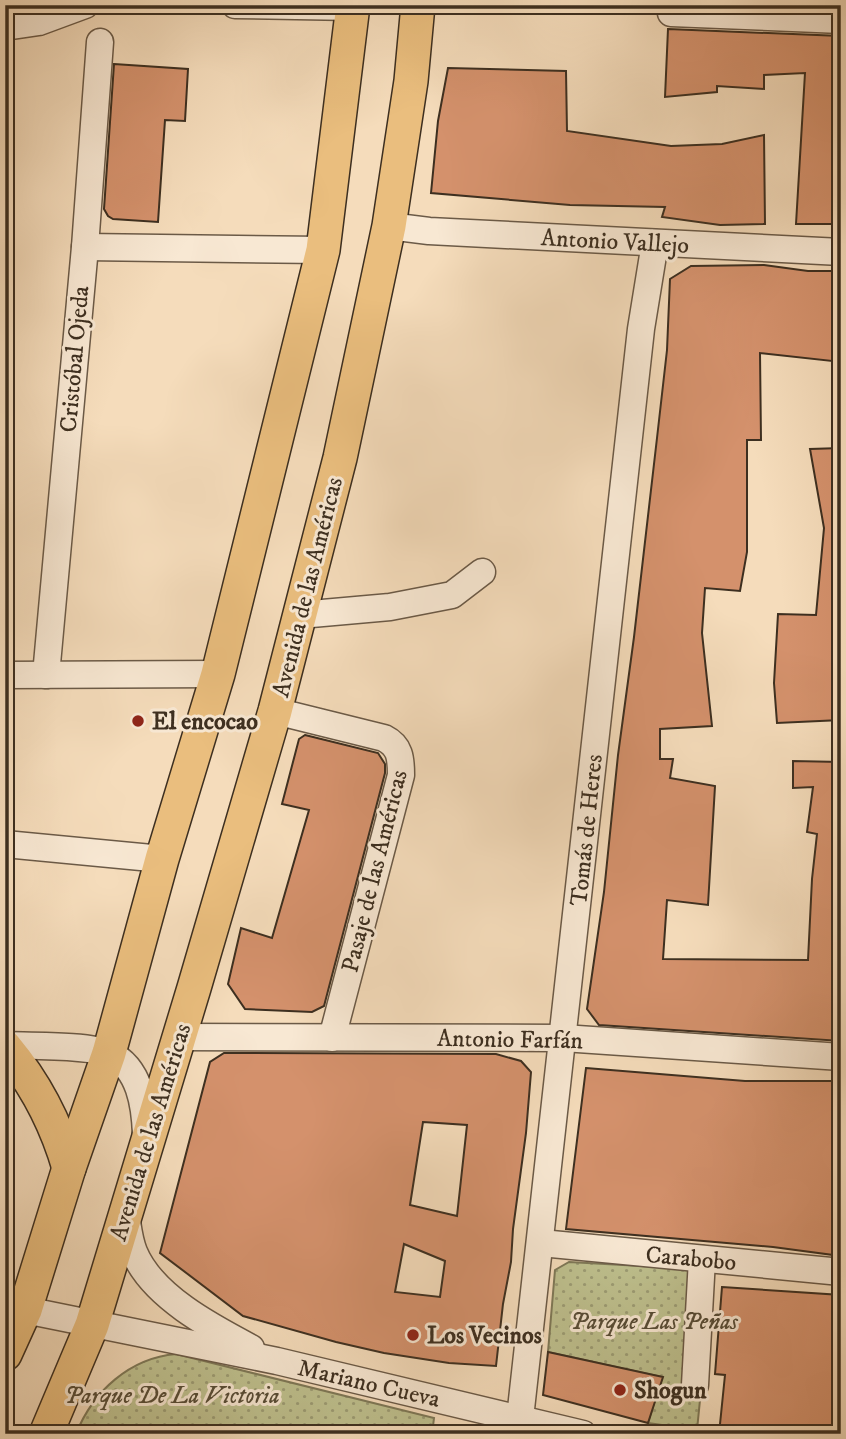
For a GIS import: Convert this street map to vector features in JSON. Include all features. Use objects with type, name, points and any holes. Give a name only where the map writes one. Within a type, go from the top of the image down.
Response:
[{"type":"main road","name":"Avenida de las Américas","points":[[46,1434],[92,1325],[275,711],[300,615],[340,458],[389,226],[411,81],[418,5]]},
{"type":"main road","points":[[5,1354],[25,1310],[69,1168],[109,1053],[162,859],[218,674],[323,250],[353,6]]},
{"type":"main road","points":[[5,1046],[41,1096],[61,1139],[69,1168]]},
{"type":"street","points":[[5,27],[39,22],[85,5]]},
{"type":"street","points":[[235,5],[353,6]]},
{"type":"street","points":[[671,13],[841,20]]},
{"type":"street","name":"Cristóbal Ojeda","points":[[46,675],[85,247],[100,42]]},
{"type":"street","name":"Antonio Vallejo","points":[[389,226],[429,231],[841,251]]},
{"type":"street","name":"Tomás de Heres","points":[[520,1418],[641,329],[655,243]]},
{"type":"street","points":[[85,247],[323,250]]},
{"type":"street","points":[[300,615],[390,607],[452,595],[482,572]]},
{"type":"street","points":[[5,675],[218,674]]},
{"type":"street","name":"Pasaje de las Américas","points":[[275,711],[384,738],[393,742],[401,760],[401,775],[332,1038]]},
{"type":"street","points":[[5,844],[162,859]]},
{"type":"street","name":"Antonio Farfán","points":[[178,1037],[563,1038],[841,1057]]},
{"type":"street","points":[[5,1046],[87,1049],[109,1053],[125,1066],[136,1083],[145,1105],[147,1140]]},
{"type":"street","name":"Mariano Cueva","points":[[126,1209],[129,1236],[142,1268],[171,1299],[213,1328],[277,1361]]},
{"type":"street","name":"Carabobo","points":[[541,1243],[841,1272]]},
{"type":"street","points":[[695,1385],[702,1259]]},
{"type":"street","name":"Mariano Cueva","points":[[25,1310],[277,1361],[583,1434]]},
{"type":"green space","name":"Parque Las Peñas","points":[[569,1262],[713,1270],[697,1430],[648,1423],[662,1377],[548,1352],[555,1270]]},
{"type":"green space","name":"Parque De La Victoria","points":[[176,1354],[434,1418],[432,1434],[76,1434],[92,1404],[115,1379],[143,1362]]},
{"type":"building","points":[[668,29],[841,36],[841,224],[796,224],[805,73],[764,75],[764,89],[717,86],[717,92],[665,97]]},
{"type":"building","points":[[114,64],[188,69],[185,121],[165,120],[158,222],[113,219],[104,209]]},
{"type":"building","points":[[448,68],[566,71],[567,131],[671,146],[722,144],[764,135],[765,224],[720,225],[662,217],[665,207],[570,205],[431,193],[438,121]]},
{"type":"building","points":[[764,265],[808,271],[841,271],[841,362],[760,353],[761,440],[747,440],[747,552],[740,591],[705,588],[702,633],[712,726],[660,729],[660,759],[673,759],[670,778],[715,786],[708,905],[667,900],[663,959],[808,960],[817,834],[807,832],[813,787],[793,788],[793,761],[841,762],[841,1041],[599,1025],[587,1009],[604,892],[657,438],[667,350],[670,279],[691,266]]},
{"type":"building","points":[[841,448],[841,720],[777,723],[774,683],[778,614],[816,615],[824,528],[810,449]]},
{"type":"building","points":[[305,735],[378,753],[385,764],[385,773],[324,1006],[312,1012],[245,1009],[228,984],[241,928],[272,938],[309,810],[282,804],[299,739]]},
{"type":"building","points":[[224,1053],[496,1054],[521,1061],[531,1072],[526,1133],[496,1366],[449,1363],[384,1353],[243,1316],[160,1253],[210,1062]],"holes":[[[423,1122],[467,1125],[457,1216],[410,1205]],[[404,1244],[445,1261],[440,1297],[395,1292]]]},
{"type":"building","points":[[586,1068],[745,1081],[841,1081],[841,1256],[773,1247],[566,1229]]},
{"type":"building","points":[[722,1287],[841,1295],[841,1434],[719,1434],[725,1375],[715,1374]]},
{"type":"building","points":[[548,1352],[663,1377],[648,1423],[543,1395]]},
{"type":"place","name":"El encocao","points":[[138,721]]},
{"type":"place","name":"Los Vecinos","points":[[413,1335]]},
{"type":"place","name":"Shogun","points":[[620,1390]]}]
